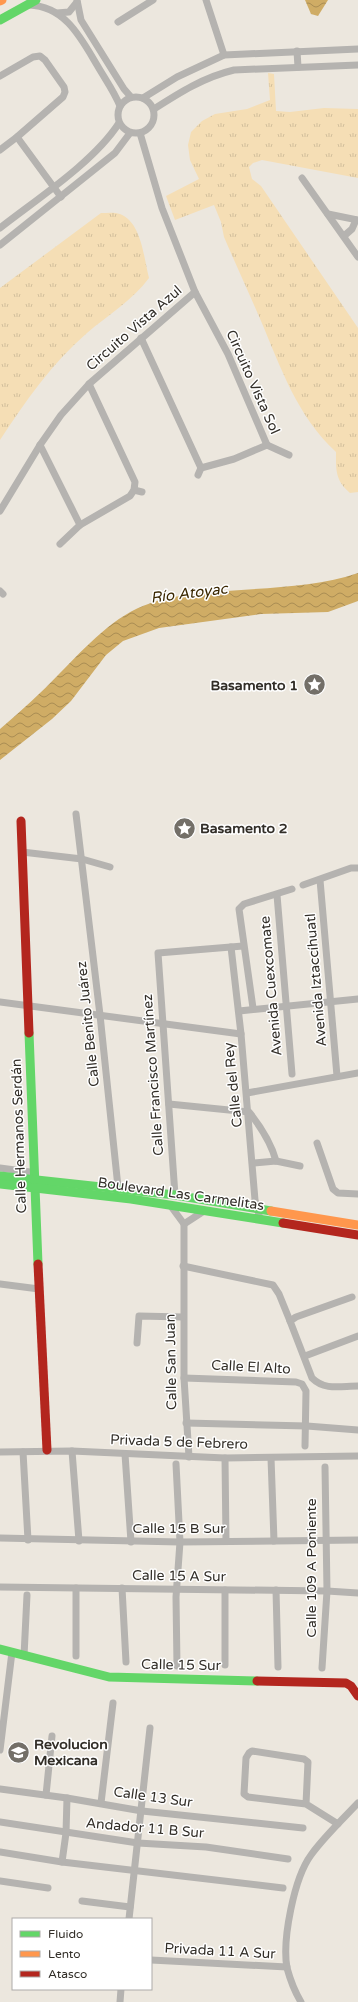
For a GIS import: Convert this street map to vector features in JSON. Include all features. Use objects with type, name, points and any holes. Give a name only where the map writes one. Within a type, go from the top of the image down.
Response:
[{"type":"main road","points":[[0,20],[36,0]]},
{"type":"main road","name":"Calle Hermanos Serdán","points":[[21,821],[34,1183],[47,1450]]},
{"type":"main road","name":"Boulevard Las Carmelitas","points":[[0,1176],[34,1183],[358,1235]]},
{"type":"main road","name":"Boulevard Las Carmelitas","points":[[0,1184],[34,1183],[118,1187],[358,1225]]},
{"type":"main road","name":"Calle 15 Sur","points":[[0,1648],[24,1656],[109,1677],[346,1683],[351,1686],[358,1696]]},
{"type":"street","points":[[118,22],[153,0]]},
{"type":"street","points":[[206,0],[224,55]]},
{"type":"street","points":[[56,13],[69,12],[77,1]]},
{"type":"street","points":[[77,1],[79,14],[88,31],[124,89],[132,97]]},
{"type":"street","points":[[26,5],[42,7],[56,13],[69,23],[79,36],[120,106]]},
{"type":"street","points":[[143,98],[177,77],[224,55],[358,49]]},
{"type":"street","points":[[297,51],[298,67]]},
{"type":"street","points":[[0,76],[33,57],[40,56],[46,60],[64,87],[65,92],[63,97],[17,138],[0,150]]},
{"type":"street","points":[[154,109],[193,85],[222,73],[234,70],[358,66]]},
{"type":"street","points":[[0,228],[53,187],[105,143],[119,123],[118,114],[120,106],[126,99],[132,97],[143,98],[148,101],[154,109],[152,124],[140,133],[130,132],[119,123]]},
{"type":"street","points":[[0,245],[115,153],[130,132]]},
{"type":"street","name":"Circuito Vista Sol","points":[[140,133],[162,208],[196,292],[228,354],[266,445],[234,459],[202,468]]},
{"type":"street","points":[[17,138],[61,197]]},
{"type":"street","points":[[302,178],[358,257]]},
{"type":"street","points":[[328,214],[357,220],[352,229],[344,236]]},
{"type":"street","name":"Circuito Vista Azul","points":[[0,511],[40,445],[61,415],[89,384],[196,292]]},
{"type":"street","points":[[141,338],[202,468],[198,475]]},
{"type":"street","name":"Circuito Vista Azul","points":[[89,384],[135,482],[134,490]]},
{"type":"street","points":[[40,445],[80,525]]},
{"type":"street","points":[[266,445],[289,455]]},
{"type":"street","points":[[60,544],[80,525],[130,496],[134,490],[142,492]]},
{"type":"street","name":"Calle Benito Juárez","points":[[76,814],[100,1015],[118,1187]]},
{"type":"street","points":[[22,852],[82,859],[110,867]]},
{"type":"street","points":[[303,885],[351,868],[358,868]]},
{"type":"street","name":"Avenida Iztaccíhuatl","points":[[320,880],[337,1076]]},
{"type":"street","points":[[253,1008],[243,946],[239,909],[244,904],[292,889]]},
{"type":"street","name":"Avenida Cuexcomate","points":[[276,895],[292,1074]]},
{"type":"street","points":[[231,948],[243,946]]},
{"type":"street","name":"Calle Francisco Martínez","points":[[175,1195],[158,953],[231,948]]},
{"type":"street","name":"Calle del Rey","points":[[231,948],[239,1011],[257,1209],[260,1219]]},
{"type":"street","points":[[239,1011],[253,1008],[358,999]]},
{"type":"street","points":[[0,1002],[162,1025],[241,1034]]},
{"type":"street","points":[[247,1093],[358,1073]]},
{"type":"street","points":[[169,1104],[249,1112],[260,1126],[269,1142],[276,1161]]},
{"type":"street","points":[[317,1143],[333,1189],[338,1192],[358,1194]]},
{"type":"street","points":[[254,1163],[276,1161],[300,1166]]},
{"type":"street","name":"Boulevard Las Carmelitas","points":[[0,1168],[30,1172],[34,1183]]},
{"type":"street","points":[[170,1205],[184,1224],[204,1211]]},
{"type":"street","name":"Calle San Juan","points":[[184,1224],[184,1378],[189,1457]]},
{"type":"street","points":[[183,1266],[273,1285],[279,1294],[305,1356],[312,1378],[318,1384],[326,1387],[358,1386]]},
{"type":"street","points":[[0,1284],[39,1289]]},
{"type":"street","points":[[290,1321],[296,1317],[352,1297]]},
{"type":"street","points":[[137,1343],[139,1316],[183,1317]]},
{"type":"street","points":[[305,1356],[358,1336]]},
{"type":"street","name":"Calle El Alto","points":[[184,1378],[296,1382],[302,1384],[306,1391],[307,1426],[305,1446]]},
{"type":"street","points":[[186,1423],[307,1426],[358,1430]]},
{"type":"street","name":"Privada 5 de Febrero","points":[[0,1452],[47,1450],[225,1458],[358,1456]]},
{"type":"street","points":[[72,1451],[79,1541]]},
{"type":"street","points":[[23,1452],[28,1540]]},
{"type":"street","points":[[125,1454],[131,1542]]},
{"type":"street","points":[[225,1458],[226,1541]]},
{"type":"street","points":[[271,1458],[274,1541]]},
{"type":"street","points":[[176,1464],[180,1542],[176,1589],[176,1666]]},
{"type":"street","name":"Calle 109 A Poniente","points":[[322,1668],[327,1591],[325,1467]]},
{"type":"street","name":"Calle 15 B Sur","points":[[0,1538],[131,1542],[358,1540]]},
{"type":"street","name":"Calle 15 A Sur","points":[[0,1587],[276,1590],[327,1591],[358,1594]]},
{"type":"street","points":[[76,1588],[76,1656]]},
{"type":"street","points":[[122,1588],[126,1662]]},
{"type":"street","points":[[225,1590],[225,1666]]},
{"type":"street","points":[[276,1590],[278,1667]]},
{"type":"street","points":[[24,1656],[27,1595]]},
{"type":"street","points":[[0,1750],[12,1652]]},
{"type":"street","points":[[100,1803],[113,1703]]},
{"type":"street","points":[[129,1918],[150,1728]]},
{"type":"street","points":[[46,1795],[52,1736]]},
{"type":"street","points":[[306,1804],[308,1762],[304,1759],[252,1751],[249,1753],[246,1758],[244,1794],[248,1797],[306,1804],[338,1824]]},
{"type":"street","name":"Calle 13 Sur","points":[[0,1789],[100,1803],[142,1811],[303,1828]]},
{"type":"street","points":[[62,1862],[66,1833],[67,1798]]},
{"type":"street","points":[[300,2002],[287,1967],[287,1936],[302,1869],[310,1855],[358,1803]]},
{"type":"street","name":"Andador 11 B Sur","points":[[0,1822],[138,1843],[206,1847],[288,1859]]},
{"type":"street","points":[[0,1852],[62,1862],[283,1888]]},
{"type":"street","points":[[0,1881],[48,1888]]},
{"type":"street","points":[[82,1901],[130,1907]]},
{"type":"street","name":"Privada 11 A Sur","points":[[152,1960],[287,1967]]},
{"type":"street","points":[[120,2002],[121,1990]]},
{"type":"green space","points":[[268,73],[274,74],[276,111],[290,112],[324,108],[358,109],[358,178],[262,160],[253,163],[249,167],[252,179],[261,186],[358,328],[358,492],[350,493],[341,484],[336,469],[336,452],[322,438],[300,407],[291,391],[224,237],[221,222],[214,205],[175,220],[166,196],[199,179],[190,160],[188,145],[191,132],[202,121],[215,114],[247,109],[270,100]]},
{"type":"green space","points":[[101,213],[120,214],[127,218],[133,225],[141,242],[149,278],[136,293],[87,333],[62,357],[29,397],[0,440],[0,288]]},
{"type":"water","points":[[305,0],[328,0],[318,16],[311,14]]},
{"type":"water","points":[[358,573],[358,601],[328,612],[261,614],[159,628],[123,641],[106,655],[71,701],[52,719],[0,760],[0,729],[38,695],[102,632],[125,615],[138,608],[151,603],[182,596],[213,592],[305,585],[324,582]]},
{"type":"traffic: fast","points":[[0,20],[36,0]]},
{"type":"traffic: fast","points":[[29,1033],[38,1264]]},
{"type":"traffic: fast","points":[[0,1176],[175,1195],[271,1211]]},
{"type":"traffic: fast","points":[[0,1184],[131,1199],[283,1223]]},
{"type":"traffic: fast","points":[[0,1649],[109,1677],[257,1681]]},
{"type":"traffic: slow","points":[[271,1211],[358,1225]]},
{"type":"traffic: jam","points":[[21,821],[29,1033]]},
{"type":"traffic: jam","points":[[283,1223],[358,1235]]},
{"type":"traffic: jam","points":[[38,1264],[47,1450]]},
{"type":"traffic: jam","points":[[257,1681],[346,1683],[351,1686],[358,1696]]},
{"type":"place","name":"Basamento 1","points":[[314,685]]},
{"type":"place","name":"Basamento 2","points":[[185,828]]},
{"type":"place","name":"Revolucion Mexicana","points":[[18,1752]]},
{"type":"water label","name":"Río Atoyac","points":[[189,593]]}]
